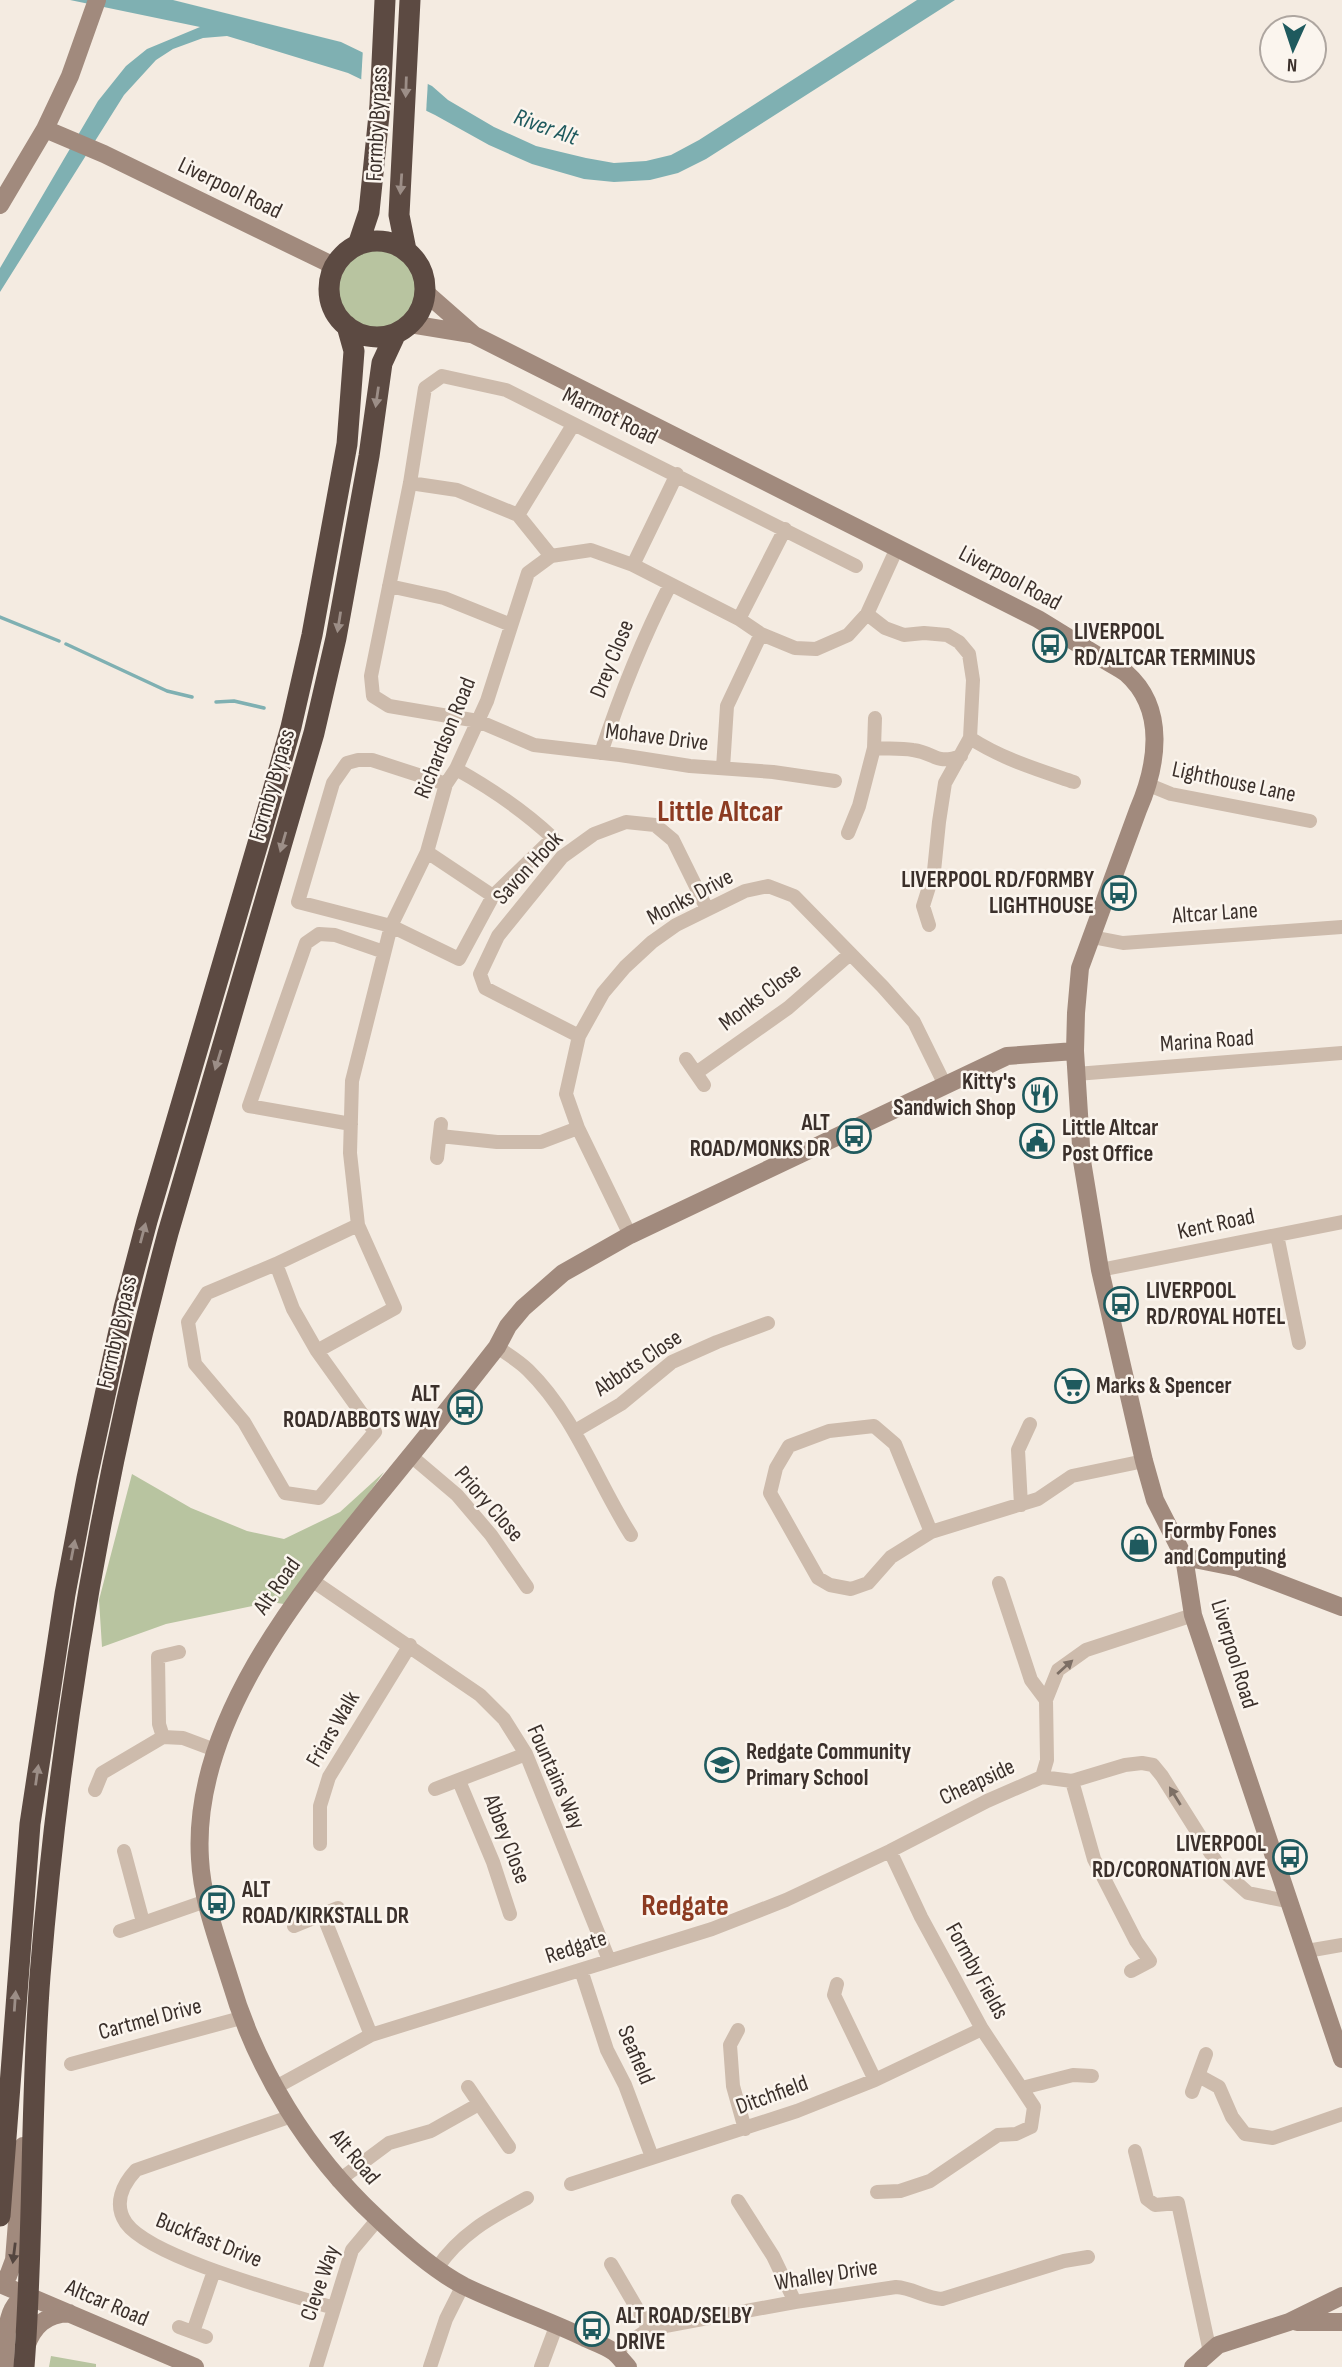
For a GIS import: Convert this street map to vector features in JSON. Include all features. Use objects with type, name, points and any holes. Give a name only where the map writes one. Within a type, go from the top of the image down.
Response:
[{"type":"highway","name":"Formby Bypass","points":[[358,245],[369,212],[380,105],[385,0]]},
{"type":"highway","name":"Formby Bypass","points":[[406,250],[399,215],[410,0]]},
{"type":"highway","points":[[383,241],[395,244],[406,250],[417,262],[424,276],[423,304],[403,328],[384,336],[358,333],[347,326],[334,310],[330,300],[333,269],[348,251],[358,245],[383,241]]},
{"type":"highway","name":"Formby Bypass","points":[[0,2216],[30,1824],[65,1594],[87,1478],[146,1221],[261,833],[291,726],[312,635],[347,444],[354,351],[347,326]]},
{"type":"highway","name":"Formby Bypass","points":[[24,2360],[29,2297],[40,1978],[56,1815],[74,1685],[107,1497],[146,1314],[314,733],[336,638],[369,456],[382,363],[403,328]]},
{"type":"main road","points":[[0,205],[45,129],[71,76],[95,5]]},
{"type":"main road","name":"Liverpool Road","points":[[45,129],[104,154],[326,262],[333,269]]},
{"type":"main road","name":"Liverpool Road","points":[[425,292],[474,335],[1038,619],[1126,673],[1144,693],[1153,717],[1156,748],[1149,785],[1080,968],[1076,1074],[1082,1161],[1100,1270],[1155,1500],[1184,1557],[1193,1615],[1342,2059]]},
{"type":"main road","name":"Liverpool Road","points":[[403,328],[474,335]]},
{"type":"main road","name":"Alt Road","points":[[628,2367],[614,2352],[557,2324],[463,2285],[437,2268],[378,2219],[338,2181],[292,2116],[241,2018],[206,1901],[200,1860],[201,1813],[215,1749],[273,1634],[310,1579],[497,1347],[508,1326],[523,1308],[563,1273],[630,1235],[1007,1056],[1076,1051]]},
{"type":"main road","points":[[1184,1557],[1240,1568],[1342,1607]]},
{"type":"main road","points":[[0,2283],[8,2276],[14,2260],[24,2110],[36,2064]]},
{"type":"main road","name":"Altcar Road","points":[[0,2283],[195,2367]]},
{"type":"main road","points":[[1193,2367],[1218,2345],[1289,2322],[1342,2295]]},
{"type":"main road","points":[[5,2367],[10,2313],[18,2301],[29,2297]]},
{"type":"main road","points":[[24,2360],[31,2334],[41,2322],[53,2315],[69,2314]]},
{"type":"main road","points":[[1289,2322],[1342,2322]]},
{"type":"street","name":"Marmot Road","points":[[389,586],[410,483],[425,388],[442,376],[506,390],[856,566]]},
{"type":"street","points":[[518,515],[573,425]]},
{"type":"street","points":[[633,565],[677,474]]},
{"type":"street","points":[[410,483],[457,489],[518,515],[551,556],[591,550],[633,565],[739,619],[761,634],[795,648],[816,649],[848,635],[867,614],[897,548]]},
{"type":"street","points":[[739,619],[785,529]]},
{"type":"street","name":"Richardson Road","points":[[317,1351],[395,1308],[358,1226],[350,1153],[352,1082],[391,926],[427,852],[446,785],[487,701],[527,573],[551,556]]},
{"type":"street","name":"Drey Close","points":[[601,753],[639,648],[670,585]]},
{"type":"street","points":[[389,586],[444,598],[511,625]]},
{"type":"street","name":"Mohave Drive","points":[[389,586],[371,676],[373,696],[389,706],[478,722],[534,745],[835,781]]},
{"type":"street","points":[[867,614],[885,628],[904,635],[947,635],[969,654],[974,680],[970,738],[945,783],[934,871],[923,906],[929,925]]},
{"type":"street","points":[[723,768],[727,706],[761,634]]},
{"type":"street","points":[[848,833],[859,806],[874,748],[875,718]]},
{"type":"street","points":[[970,738],[985,748],[1018,762],[1074,782]]},
{"type":"street","points":[[874,748],[914,750],[937,760],[961,756]]},
{"type":"street","points":[[446,785],[372,760],[347,763],[338,772],[333,783],[298,902],[391,926],[459,959],[493,897],[553,838],[498,793],[456,769]]},
{"type":"street","name":"Lighthouse Lane","points":[[1149,785],[1171,794],[1310,821]]},
{"type":"street","name":"Savon Hook","points":[[579,1036],[485,988],[480,974],[498,936],[562,857],[594,834],[626,822],[655,825],[673,840],[707,909]]},
{"type":"street","points":[[427,852],[493,897]]},
{"type":"street","name":"Monks Drive","points":[[630,1235],[578,1128],[566,1094],[579,1036],[603,993],[625,967],[668,931],[707,909],[745,891],[768,887],[794,897],[914,1022],[945,1085]]},
{"type":"street","name":"Altcar Lane","points":[[1092,937],[1123,943],[1342,927]]},
{"type":"street","points":[[351,1124],[249,1106],[306,943],[319,934],[335,935],[384,953]]},
{"type":"street","name":"Monks Close","points":[[686,1059],[700,1079],[850,954]]},
{"type":"street","name":"Marina Road","points":[[1076,1074],[1342,1053]]},
{"type":"street","points":[[437,1158],[440,1130],[497,1142],[541,1142],[578,1128]]},
{"type":"street","name":"Kent Road","points":[[1100,1270],[1342,1222]]},
{"type":"street","points":[[276,1264],[293,1309],[317,1351],[375,1432],[320,1498],[285,1493],[244,1422],[195,1364],[188,1322],[207,1293],[358,1226]]},
{"type":"street","points":[[1277,1235],[1299,1343]]},
{"type":"street","name":"Abbots Close","points":[[575,1431],[621,1404],[672,1362],[768,1323]]},
{"type":"street","points":[[497,1347],[527,1368],[556,1404],[628,1519],[631,1535]]},
{"type":"street","points":[[1021,1505],[1018,1450],[1030,1424]]},
{"type":"street","points":[[931,1532],[895,1444],[874,1426],[829,1431],[789,1446],[776,1468],[770,1493],[818,1578],[830,1585],[851,1589],[869,1583],[891,1558],[931,1532],[1038,1499],[1072,1476],[1144,1461]]},
{"type":"street","name":"Priory Close","points":[[411,1456],[457,1495],[491,1535],[527,1587]]},
{"type":"street","name":"Fountains Way","points":[[310,1579],[480,1695],[504,1719],[526,1754],[609,1960]]},
{"type":"street","points":[[999,1583],[1031,1680],[1046,1699]]},
{"type":"street","name":"Cheapside","points":[[890,1851],[987,1801],[1042,1777],[1047,1760],[1046,1699],[1058,1671],[1086,1650],[1193,1615]]},
{"type":"street","name":"Friars Walk","points":[[320,1844],[320,1806],[329,1777],[410,1645]]},
{"type":"street","points":[[163,1737],[159,1724],[158,1657],[179,1651]]},
{"type":"street","points":[[95,1790],[102,1773],[163,1737],[183,1738],[215,1749]]},
{"type":"street","name":"Abbey Close","points":[[435,1789],[526,1754]]},
{"type":"street","points":[[1042,1777],[1072,1781],[1125,1765],[1153,1765],[1220,1868],[1248,1892],[1291,1902]]},
{"type":"street","name":"Abbey Close","points":[[460,1781],[493,1861],[510,1914]]},
{"type":"street","points":[[1072,1781],[1094,1859],[1136,1941],[1150,1961],[1131,1971]]},
{"type":"street","points":[[124,1851],[143,1922]]},
{"type":"street","name":"Redgate","points":[[276,2087],[371,2035],[712,1929],[786,1899],[890,1851]]},
{"type":"street","name":"Formby Fields","points":[[877,2192],[895,2196],[930,2181],[998,2135],[1016,2134],[1031,2127],[1034,2107],[982,2029],[921,1917],[890,1851]]},
{"type":"street","points":[[120,1931],[206,1901]]},
{"type":"street","points":[[294,1927],[338,1908]]},
{"type":"street","points":[[323,1915],[371,2035]]},
{"type":"street","points":[[1307,1951],[1342,1945]]},
{"type":"street","name":"Seafield","points":[[581,1970],[607,2050],[625,2085],[652,2157]]},
{"type":"street","points":[[831,1991],[875,2080]]},
{"type":"street","name":"Cartmel Drive","points":[[71,2064],[241,2018]]},
{"type":"street","name":"Ditchfield","points":[[570,2184],[744,2129],[875,2080],[982,2029]]},
{"type":"street","points":[[738,2030],[725,2042],[744,2129]]},
{"type":"street","points":[[1192,2092],[1206,2054]]},
{"type":"street","points":[[1022,2088],[1073,2075],[1093,2076]]},
{"type":"street","points":[[1199,2076],[1219,2087],[1232,2117],[1245,2134],[1273,2138],[1342,2114]]},
{"type":"street","points":[[468,2087],[509,2147]]},
{"type":"street","points":[[338,2181],[389,2143],[431,2132],[479,2104]]},
{"type":"street","name":"Buckfast Drive","points":[[292,2116],[136,2169],[123,2184],[120,2205],[124,2221],[141,2238],[214,2271],[334,2308]]},
{"type":"street","points":[[1135,2151],[1147,2199],[1155,2205],[1178,2203],[1210,2352]]},
{"type":"street","points":[[437,2268],[450,2249],[481,2222],[527,2198]]},
{"type":"street","points":[[738,2201],[755,2213],[772,2256],[795,2302]]},
{"type":"street","name":"Cleve Way","points":[[316,2367],[352,2250],[378,2219]]},
{"type":"street","points":[[1059,2245],[1064,2261]]},
{"type":"street","name":"Whalley Drive","points":[[614,2352],[649,2329],[795,2302],[896,2287],[907,2287],[929,2298],[942,2299],[1064,2261],[1088,2257]]},
{"type":"street","points":[[619,2268],[649,2329]]},
{"type":"street","points":[[192,2332],[214,2271]]},
{"type":"street","points":[[430,2367],[446,2319],[463,2285]]},
{"type":"street","points":[[541,2367],[557,2324]]},
{"type":"green space","points":[[378,250],[393,253],[406,261],[414,274],[417,289],[414,304],[406,317],[393,325],[378,328],[363,325],[350,317],[342,304],[339,289],[342,274],[350,261],[363,253]]},
{"type":"green space","points":[[384,1472],[290,1605],[271,1602],[166,1624],[102,1647],[99,1600],[132,1474],[191,1508],[247,1531],[284,1539],[340,1512]]},
{"type":"green space","points":[[51,2356],[96,2364],[96,2367],[49,2367]]},
{"type":"water","points":[[70,0],[173,0],[341,42],[432,86],[448,100],[494,127],[536,146],[614,163],[646,161],[671,155],[699,140],[917,0],[955,0],[706,159],[678,173],[650,180],[614,182],[584,179],[532,164],[348,73],[227,36],[203,38],[173,49],[156,60],[124,95],[0,292],[0,268],[98,101],[126,66],[147,49],[200,27]]},
{"type":"pier","points":[[363,48],[428,80],[426,114],[361,83]]},
{"type":"waterway","points":[[0,617],[59,641]]},
{"type":"waterway","points":[[66,644],[167,691],[192,697]]},
{"type":"waterway","points":[[216,702],[234,701],[264,708]]},
{"type":"place","name":"LIVERPOOL RD/ALTCAR TERMINUS","points":[[1050,645]]},
{"type":"place","name":"LIVERPOOL RD/FORMBY LIGHTHOUSE","points":[[1119,893]]},
{"type":"place","name":"Kitty's Sandwich Shop","points":[[1040,1095]]},
{"type":"place","name":"ALT ROAD/MONKS DR","points":[[854,1136]]},
{"type":"place","name":"Little Altcar Post Office","points":[[1037,1141]]},
{"type":"place","name":"LIVERPOOL RD/ROYAL HOTEL","points":[[1121,1304]]},
{"type":"place","name":"Marks & Spencer","points":[[1072,1386]]},
{"type":"place","name":"ALT ROAD/ABBOTS WAY","points":[[465,1407]]},
{"type":"place","name":"Formby Fones and Computing","points":[[1139,1544]]},
{"type":"place","name":"Redgate Community Primary School","points":[[722,1765]]},
{"type":"place","name":"LIVERPOOL RD/CORONATION AVE","points":[[1290,1857]]},
{"type":"place","name":"ALT ROAD/KIRKSTALL DR","points":[[217,1903]]},
{"type":"place","name":"ALT ROAD/SELBY DRIVE","points":[[592,2329]]},
{"type":"district","name":"Little Altcar","points":[[720,812]]},
{"type":"district","name":"Redgate","points":[[685,1906]]},
{"type":"water label","name":"River Alt","points":[[546,127]]}]
